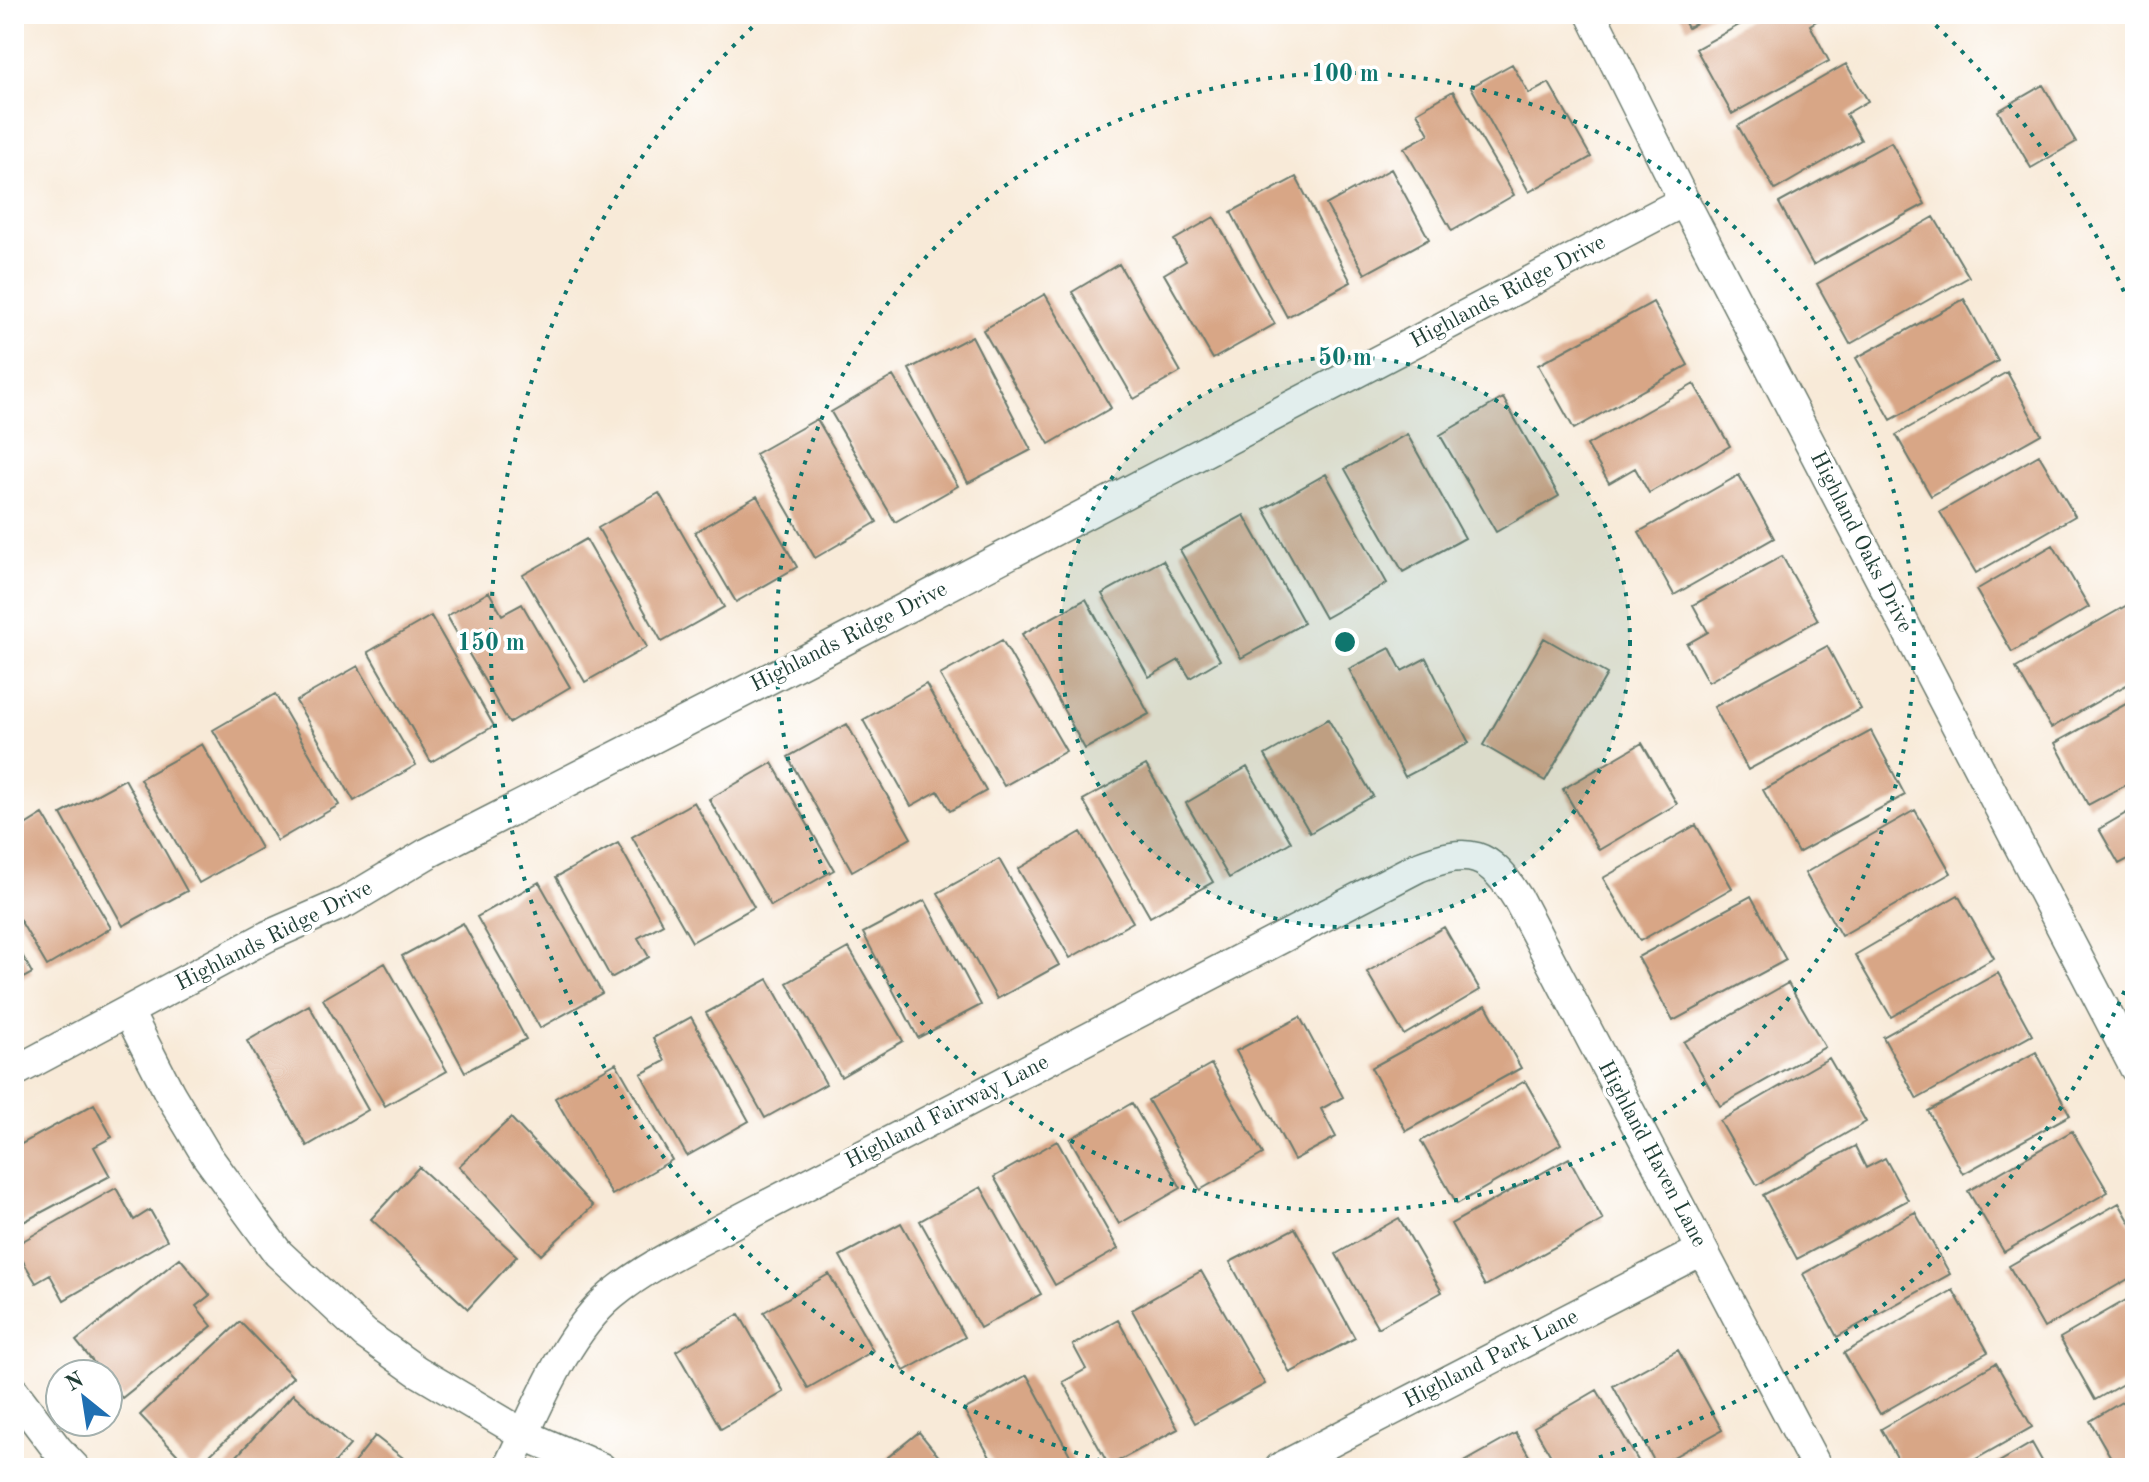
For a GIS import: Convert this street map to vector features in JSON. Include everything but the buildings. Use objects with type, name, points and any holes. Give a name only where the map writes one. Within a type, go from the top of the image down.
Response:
[{"type":"street","name":"Highland Oaks Drive","points":[[1591,14],[1684,201],[2135,1068]]},
{"type":"street","name":"Highlands Ridge Drive","points":[[14,1072],[268,936],[346,902],[428,853],[829,648],[1684,201]]},
{"type":"street","name":"Highland Haven Lane","points":[[1471,856],[1494,866],[1518,899],[1817,1468]]},
{"type":"street","name":"Highland Fairway Lane","points":[[508,1468],[548,1385],[577,1336],[610,1296],[653,1267],[1418,867],[1443,857],[1471,856]]},
{"type":"street","points":[[128,1012],[170,1094],[207,1156],[278,1253],[365,1334],[417,1371],[525,1435],[601,1468]]},
{"type":"street","name":"Highland Park Lane","points":[[1280,1468],[1702,1250]]},
{"type":"street","points":[[14,1392],[75,1468]]}]
